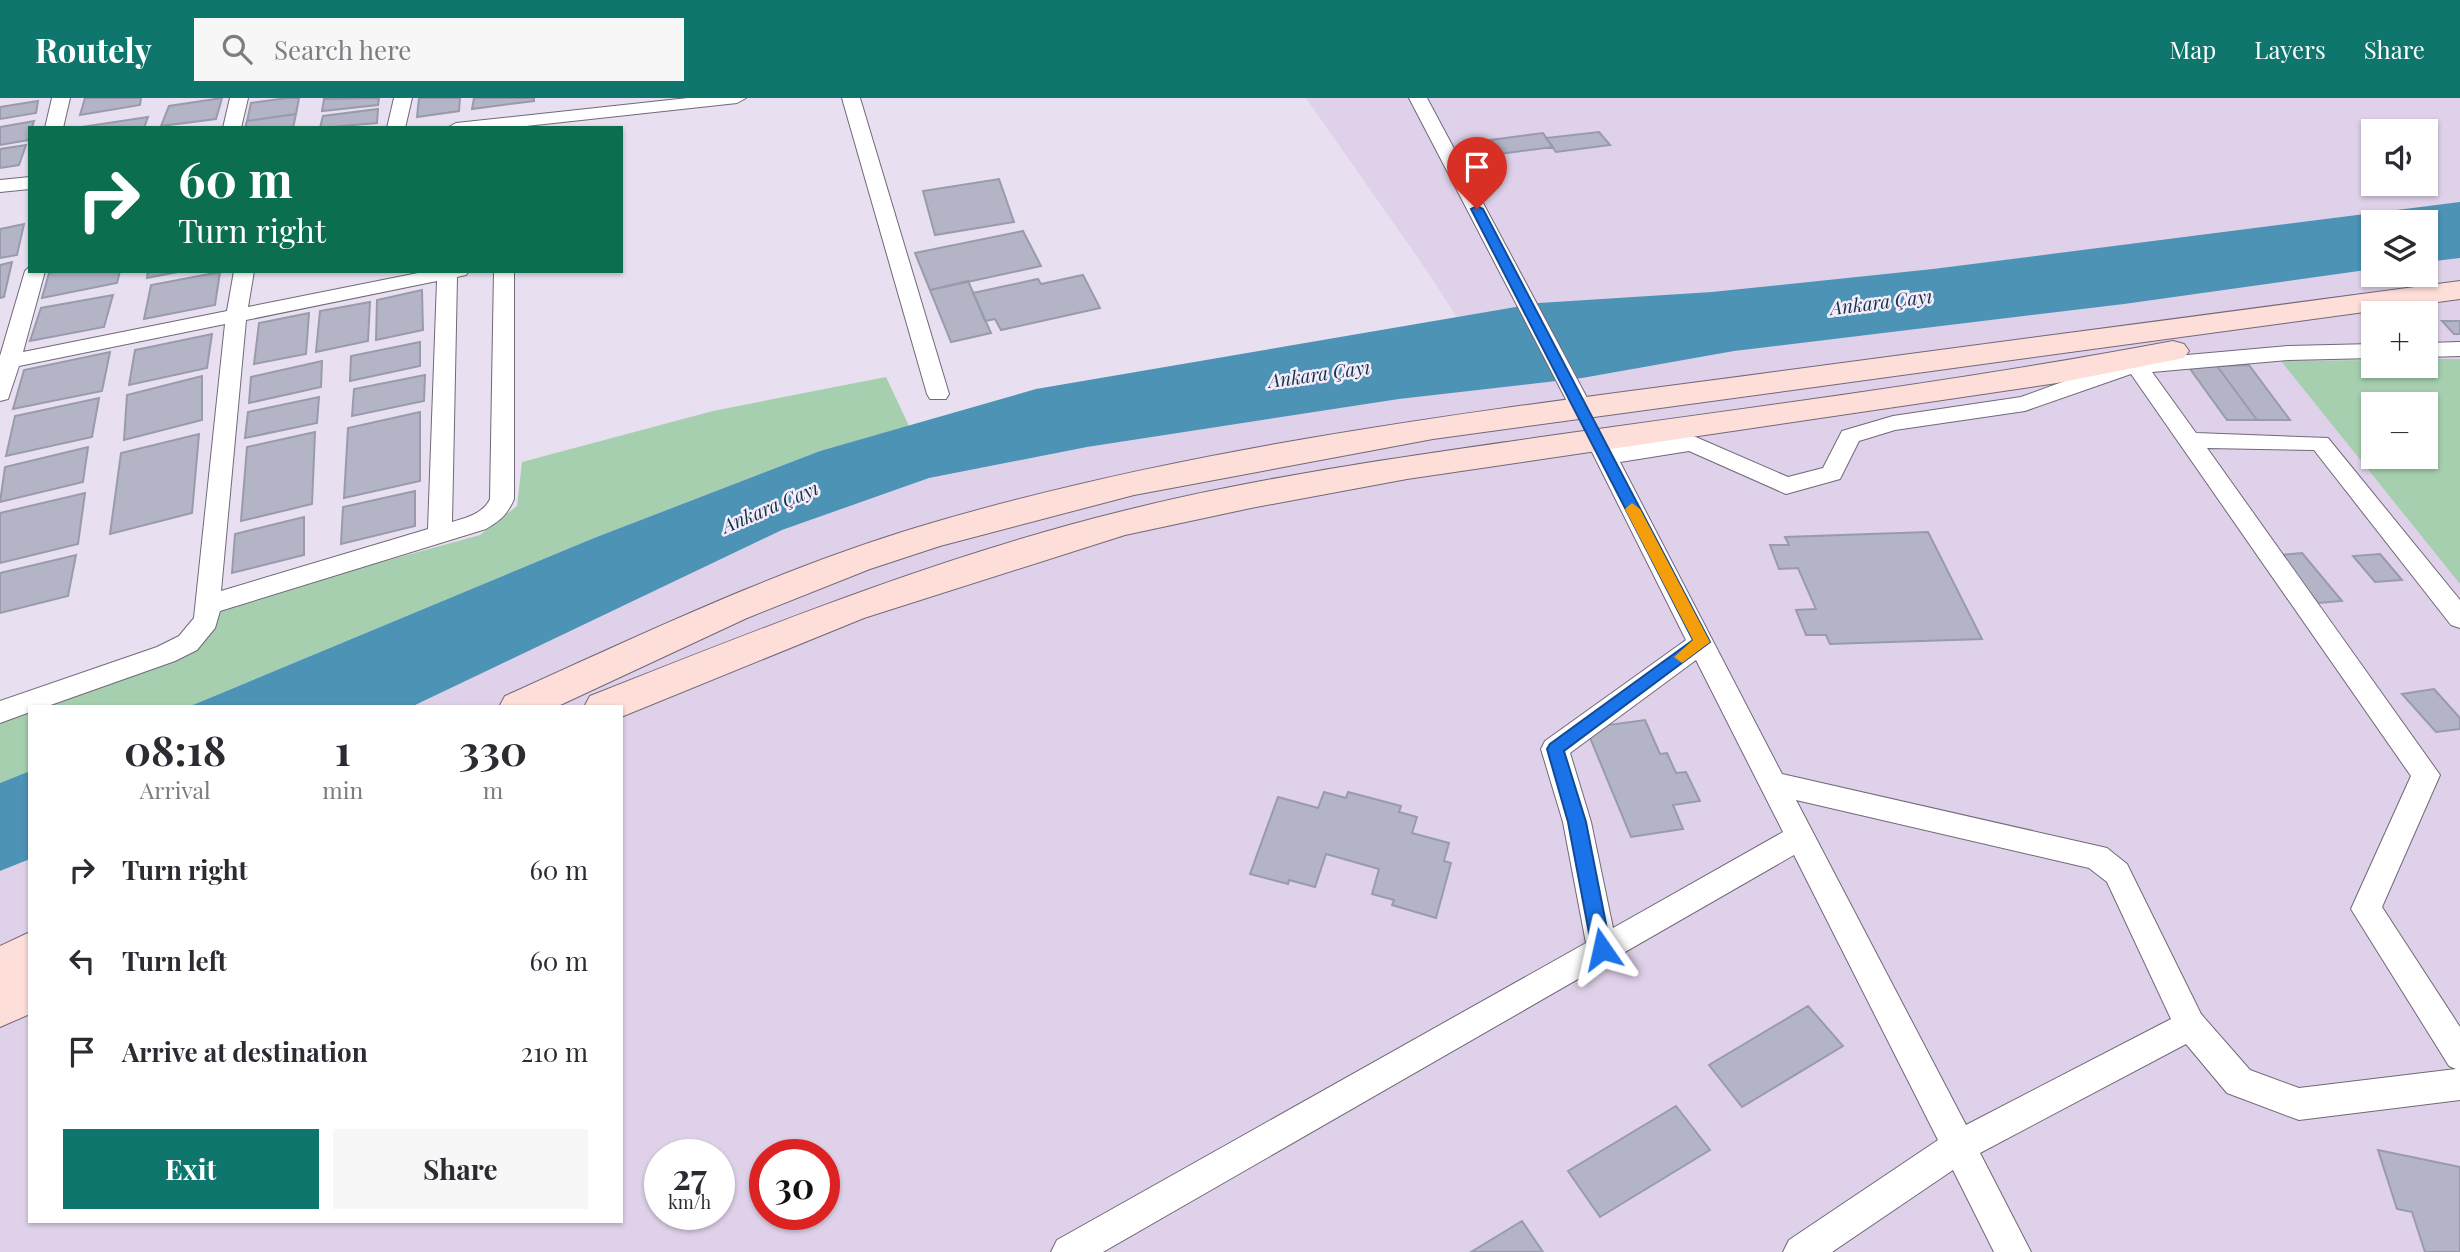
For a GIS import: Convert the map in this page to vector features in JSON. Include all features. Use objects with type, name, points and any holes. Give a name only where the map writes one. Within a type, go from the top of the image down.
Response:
[{"type":"main road","points":[[523,705],[734,608],[933,535],[1134,483],[1433,428],[1576,397],[2460,290]]},
{"type":"main road","points":[[2438,311],[2460,307]]},
{"type":"main road","points":[[609,705],[851,608],[1123,523],[1251,496],[1407,468],[1602,449],[1777,413],[2057,373],[2193,347],[2361,324]]},
{"type":"main road","points":[[1576,397],[1602,449]]},
{"type":"main road","points":[[0,969],[28,953]]},
{"type":"main road","points":[[0,1006],[28,992]]},
{"type":"street","points":[[54,126],[61,98]]},
{"type":"street","points":[[232,126],[239,98]]},
{"type":"street","points":[[396,126],[402,98]]},
{"type":"street","points":[[555,98],[555,117]]},
{"type":"street","points":[[501,125],[728,98]]},
{"type":"street","points":[[851,98],[938,394]]},
{"type":"street","points":[[1418,98],[1576,397]]},
{"type":"street","points":[[0,186],[28,183]]},
{"type":"street","points":[[0,394],[4,362],[34,273]]},
{"type":"street","points":[[0,712],[166,654],[187,643],[206,621],[236,316],[244,273]]},
{"type":"street","points":[[4,362],[446,273]]},
{"type":"street","points":[[440,534],[451,273]]},
{"type":"street","points":[[206,605],[485,520],[501,506],[504,273]]},
{"type":"street","points":[[2438,350],[2460,349]]},
{"type":"street","points":[[2013,1252],[1602,449],[1691,443],[1786,486],[1832,472],[1850,436],[1893,423],[2025,404],[2120,368],[2289,353],[2361,351]]},
{"type":"street","points":[[2137,366],[2426,775],[2367,909],[2460,1055]]},
{"type":"street","points":[[2187,440],[2320,443],[2460,618]]},
{"type":"street","points":[[1602,949],[1577,822],[1555,749],[1702,642]]},
{"type":"street","points":[[1773,783],[2097,858],[2117,873],[2190,1025],[2239,1082],[2299,1104],[2460,1084]]},
{"type":"street","points":[[1069,1252],[1800,837]]},
{"type":"street","points":[[1801,1252],[1959,1146],[2190,1025]]},
{"type":"shaded area","points":[[1306,98],[2460,98],[2460,1252],[0,1252],[0,871],[28,860],[28,1223],[623,1223],[623,705],[415,705],[782,530],[929,478],[1087,447],[1399,399],[1502,387],[1425,268]]},
{"type":"green space","points":[[2438,359],[2460,359],[2460,584],[2368,469],[2438,469],[2438,392],[2361,392],[2361,461],[2281,361],[2361,360],[2361,378],[2438,378]]},
{"type":"green space","points":[[886,377],[909,426],[820,451],[594,538],[193,705],[44,705],[179,650],[225,605],[480,535],[517,506],[522,462],[713,411]]},
{"type":"green space","points":[[28,712],[28,772],[0,783],[0,723]]},
{"type":"water","points":[[2460,202],[2460,258],[2438,261],[2438,210],[2397,210]]},
{"type":"water","name":"Ankara Çayı","points":[[2361,215],[2361,271],[2124,304],[1734,351],[1582,378],[1399,399],[1087,447],[929,478],[782,530],[415,705],[193,705],[594,538],[820,451],[1036,389],[1539,303],[1712,292],[1933,269]]},
{"type":"water","points":[[28,772],[28,860],[0,871],[0,783]]},
{"type":"building","points":[[85,98],[141,98],[140,105],[80,115]]},
{"type":"building","points":[[222,98],[216,119],[161,126],[169,106]]},
{"type":"building","points":[[299,98],[296,114],[247,121],[251,103]]},
{"type":"building","points":[[379,98],[378,105],[322,111],[324,99]]},
{"type":"building","points":[[419,98],[460,98],[459,111],[417,117]]},
{"type":"building","points":[[474,98],[534,98],[534,101],[472,109]]},
{"type":"building","points":[[38,101],[36,113],[0,119],[0,107]]},
{"type":"building","points":[[378,109],[377,123],[320,126],[323,116]]},
{"type":"building","points":[[296,114],[293,126],[246,126],[247,121]]},
{"type":"building","points":[[148,117],[145,126],[88,126]]},
{"type":"building","points":[[34,121],[32,126],[28,126],[28,140],[0,145],[0,127]]},
{"type":"building","points":[[1599,132],[1610,145],[1556,152],[1546,138]]},
{"type":"building","points":[[1543,133],[1553,147],[1499,154],[1490,140]]},
{"type":"building","points":[[26,145],[19,165],[0,168],[0,149]]},
{"type":"building","points":[[999,179],[1014,222],[935,235],[923,191]]},
{"type":"building","points":[[24,224],[17,255],[0,258],[0,229]]},
{"type":"building","points":[[1023,231],[1041,266],[930,290],[915,253]]},
{"type":"building","points":[[12,262],[4,297],[0,298],[0,265]]},
{"type":"building","points":[[49,273],[120,273],[117,283],[42,298]]},
{"type":"building","points":[[148,273],[173,273],[147,278]]},
{"type":"building","points":[[220,273],[215,305],[144,319],[151,285]]},
{"type":"building","points":[[1083,275],[1100,308],[1001,330],[995,319],[985,321],[973,293],[1038,279],[1041,284]]},
{"type":"building","points":[[968,281],[991,333],[951,342],[930,290]]},
{"type":"building","points":[[422,290],[423,330],[376,340],[377,300]]},
{"type":"building","points":[[113,295],[104,327],[30,341],[41,308]]},
{"type":"building","points":[[370,302],[368,341],[316,352],[320,311]]},
{"type":"building","points":[[309,313],[306,354],[254,364],[259,323]]},
{"type":"building","points":[[2442,321],[2460,321],[2460,334],[2454,334]]},
{"type":"building","points":[[212,334],[207,368],[129,385],[135,350]]},
{"type":"building","points":[[420,342],[420,366],[350,381],[351,356]]},
{"type":"building","points":[[110,352],[102,391],[13,409],[24,370]]},
{"type":"building","points":[[322,361],[321,387],[249,403],[251,377]]},
{"type":"building","points":[[2249,365],[2290,420],[2257,420],[2217,366]]},
{"type":"building","points":[[2188,366],[2217,366],[2257,420],[2227,420]]},
{"type":"building","points":[[425,375],[424,401],[352,416],[354,389]]},
{"type":"building","points":[[202,376],[202,420],[124,440],[127,395]]},
{"type":"building","points":[[319,397],[317,423],[245,438],[248,412]]},
{"type":"building","points":[[99,398],[92,437],[6,456],[15,416]]},
{"type":"building","points":[[420,412],[420,481],[344,498],[348,428]]},
{"type":"building","points":[[315,432],[312,504],[241,521],[247,447]]},
{"type":"building","points":[[199,434],[192,513],[110,534],[121,453]]},
{"type":"building","points":[[88,447],[83,482],[0,502],[5,467]]},
{"type":"building","points":[[415,491],[415,526],[341,544],[343,507]]},
{"type":"building","points":[[85,493],[78,544],[0,563],[0,513]]},
{"type":"building","points":[[304,517],[304,555],[232,573],[235,534]]},
{"type":"building","points":[[1928,532],[1982,639],[1830,644],[1826,635],[1806,635],[1796,610],[1816,609],[1798,568],[1779,569],[1770,545],[1789,545],[1785,537]]},
{"type":"building","points":[[2302,553],[2342,601],[2318,603],[2279,555]]},
{"type":"building","points":[[2380,554],[2402,580],[2375,582],[2353,556]]},
{"type":"building","points":[[76,555],[68,596],[0,613],[0,573]]},
{"type":"building","points":[[2434,689],[2460,718],[2460,729],[2436,732],[2402,694]]},
{"type":"building","points":[[1645,720],[1660,754],[1667,753],[1676,773],[1686,772],[1700,801],[1673,805],[1683,829],[1631,837],[1586,728]]},
{"type":"building","points":[[1324,792],[1346,798],[1348,792],[1401,806],[1399,812],[1417,817],[1412,833],[1449,843],[1444,861],[1451,863],[1436,918],[1392,905],[1394,900],[1372,894],[1379,869],[1326,854],[1315,887],[1289,880],[1288,884],[1250,874],[1278,797],[1318,808]]},
{"type":"building","points":[[1808,1006],[1843,1046],[1742,1107],[1709,1065]]},
{"type":"building","points":[[1676,1106],[1710,1150],[1600,1217],[1568,1171]]},
{"type":"building","points":[[2378,1150],[2460,1167],[2460,1252],[2425,1252],[2412,1212],[2397,1209]]},
{"type":"building","points":[[1522,1221],[1543,1252],[1471,1252]]},
{"type":"slow traffic","points":[[1632,509],[1702,642],[1682,657]]},
{"type":"route","points":[[1477,209],[1702,642],[1555,749],[1577,822],[1602,949]]}]
